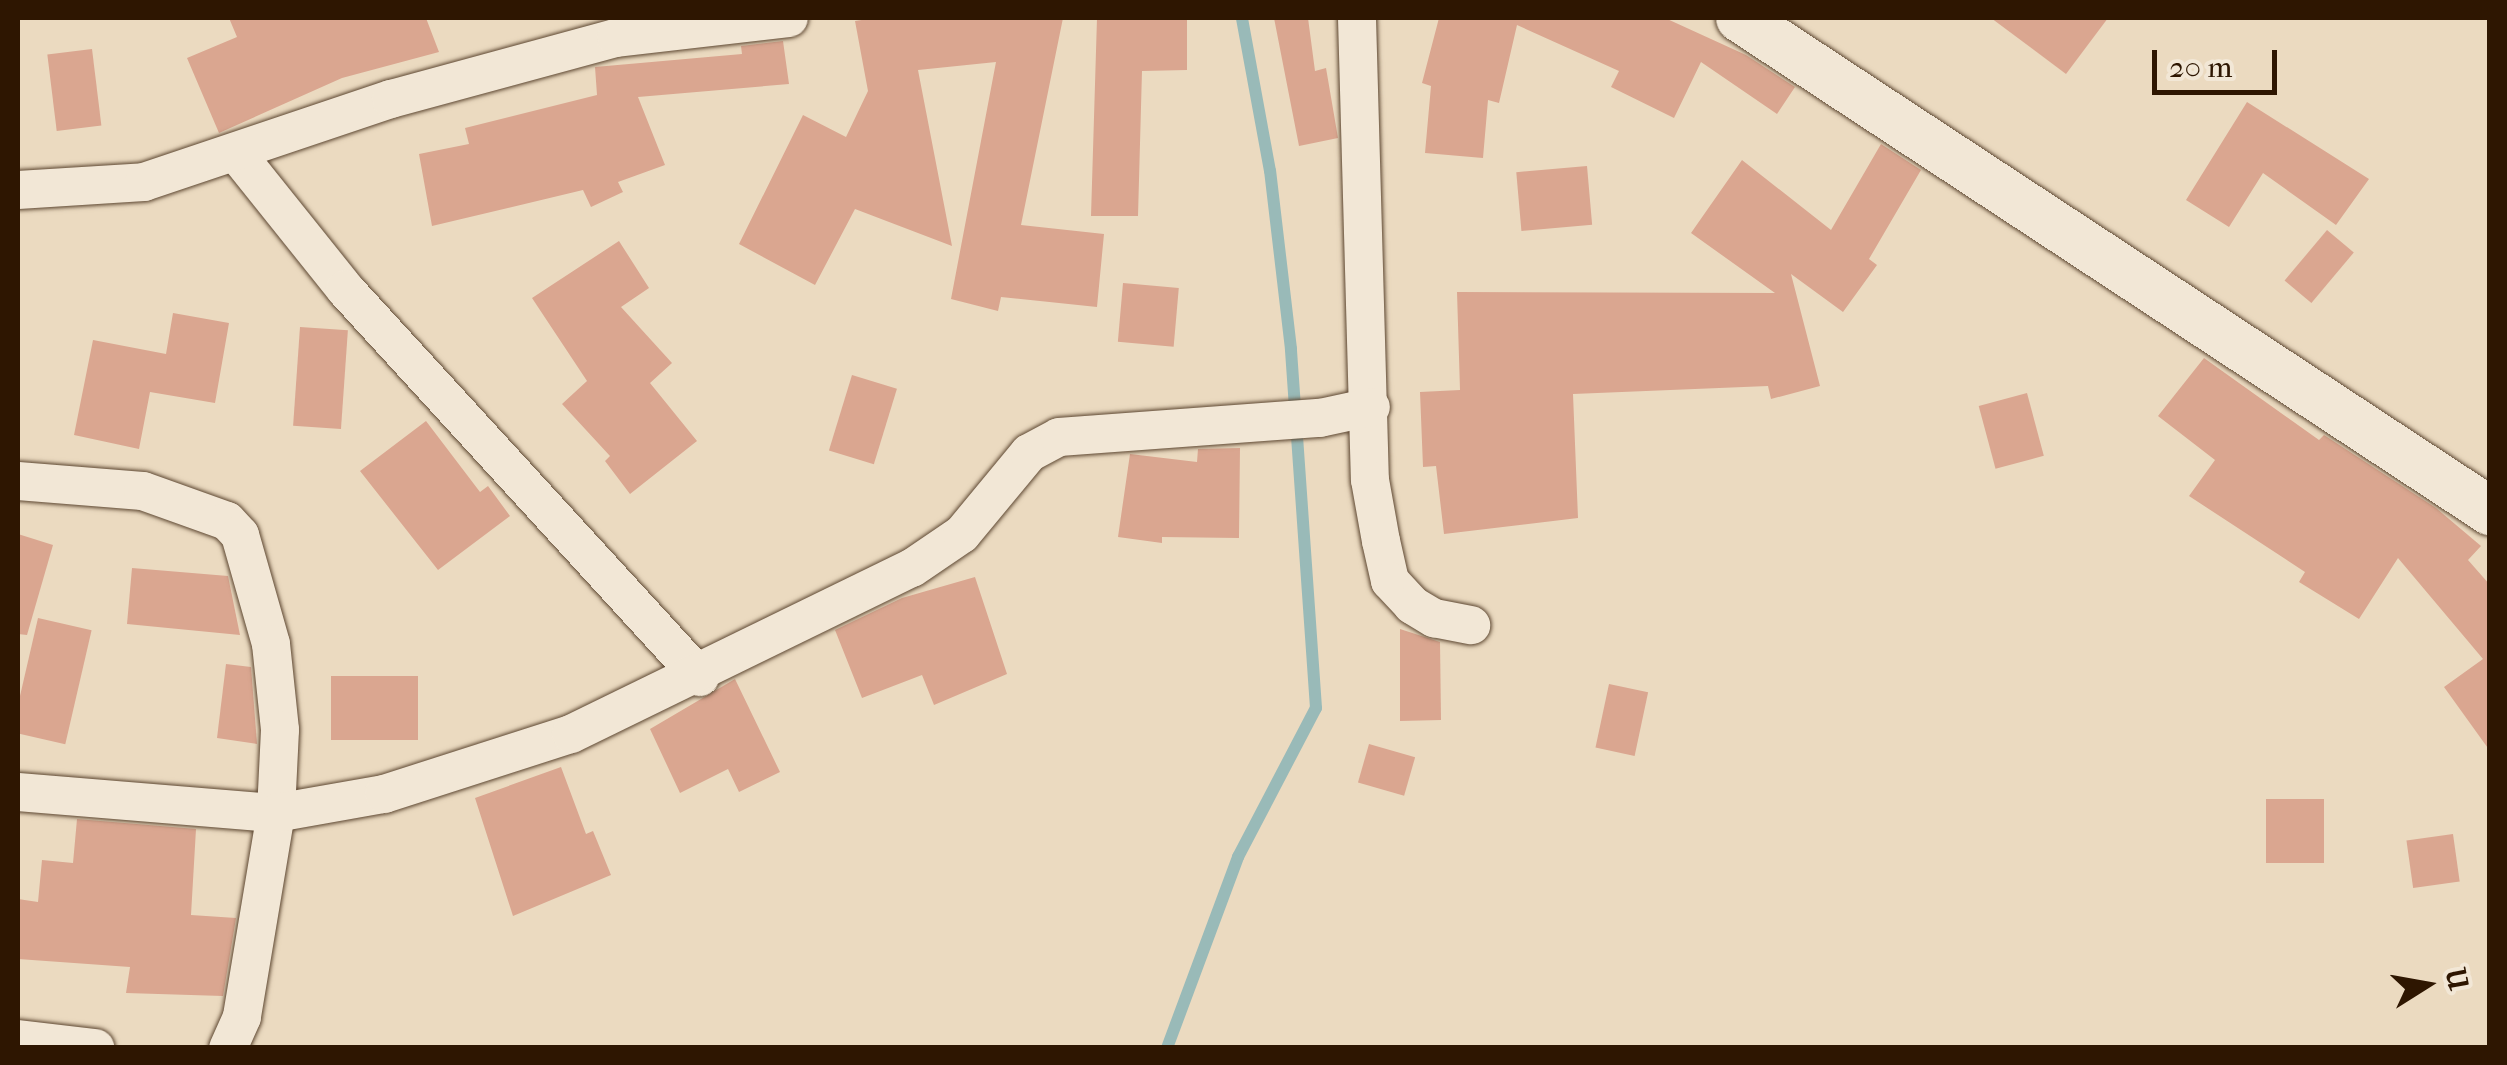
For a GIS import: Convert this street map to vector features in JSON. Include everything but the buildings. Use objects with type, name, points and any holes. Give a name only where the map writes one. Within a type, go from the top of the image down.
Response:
[{"type":"street","points":[[18,190],[144,182],[391,100],[616,38],[789,18]]},
{"type":"street","points":[[1357,18],[1371,407],[1370,480],[1390,581],[1434,618],[1471,625]]},
{"type":"street","points":[[1740,18],[2490,511]]},
{"type":"street","points":[[237,154],[345,289],[700,677]]},
{"type":"street","points":[[18,792],[276,814],[384,794],[571,734],[700,677],[912,568],[962,534],[1029,453],[1058,437],[1320,418],[1371,407]]},
{"type":"street","points":[[18,481],[143,491],[228,521],[240,535],[278,687],[276,814],[242,1017],[228,1048]]},
{"type":"street","points":[[18,1039],[96,1048]]},
{"type":"waterway","points":[[1167,1048],[1238,857],[1316,708],[1291,349],[1270,171],[1242,18]]}]
